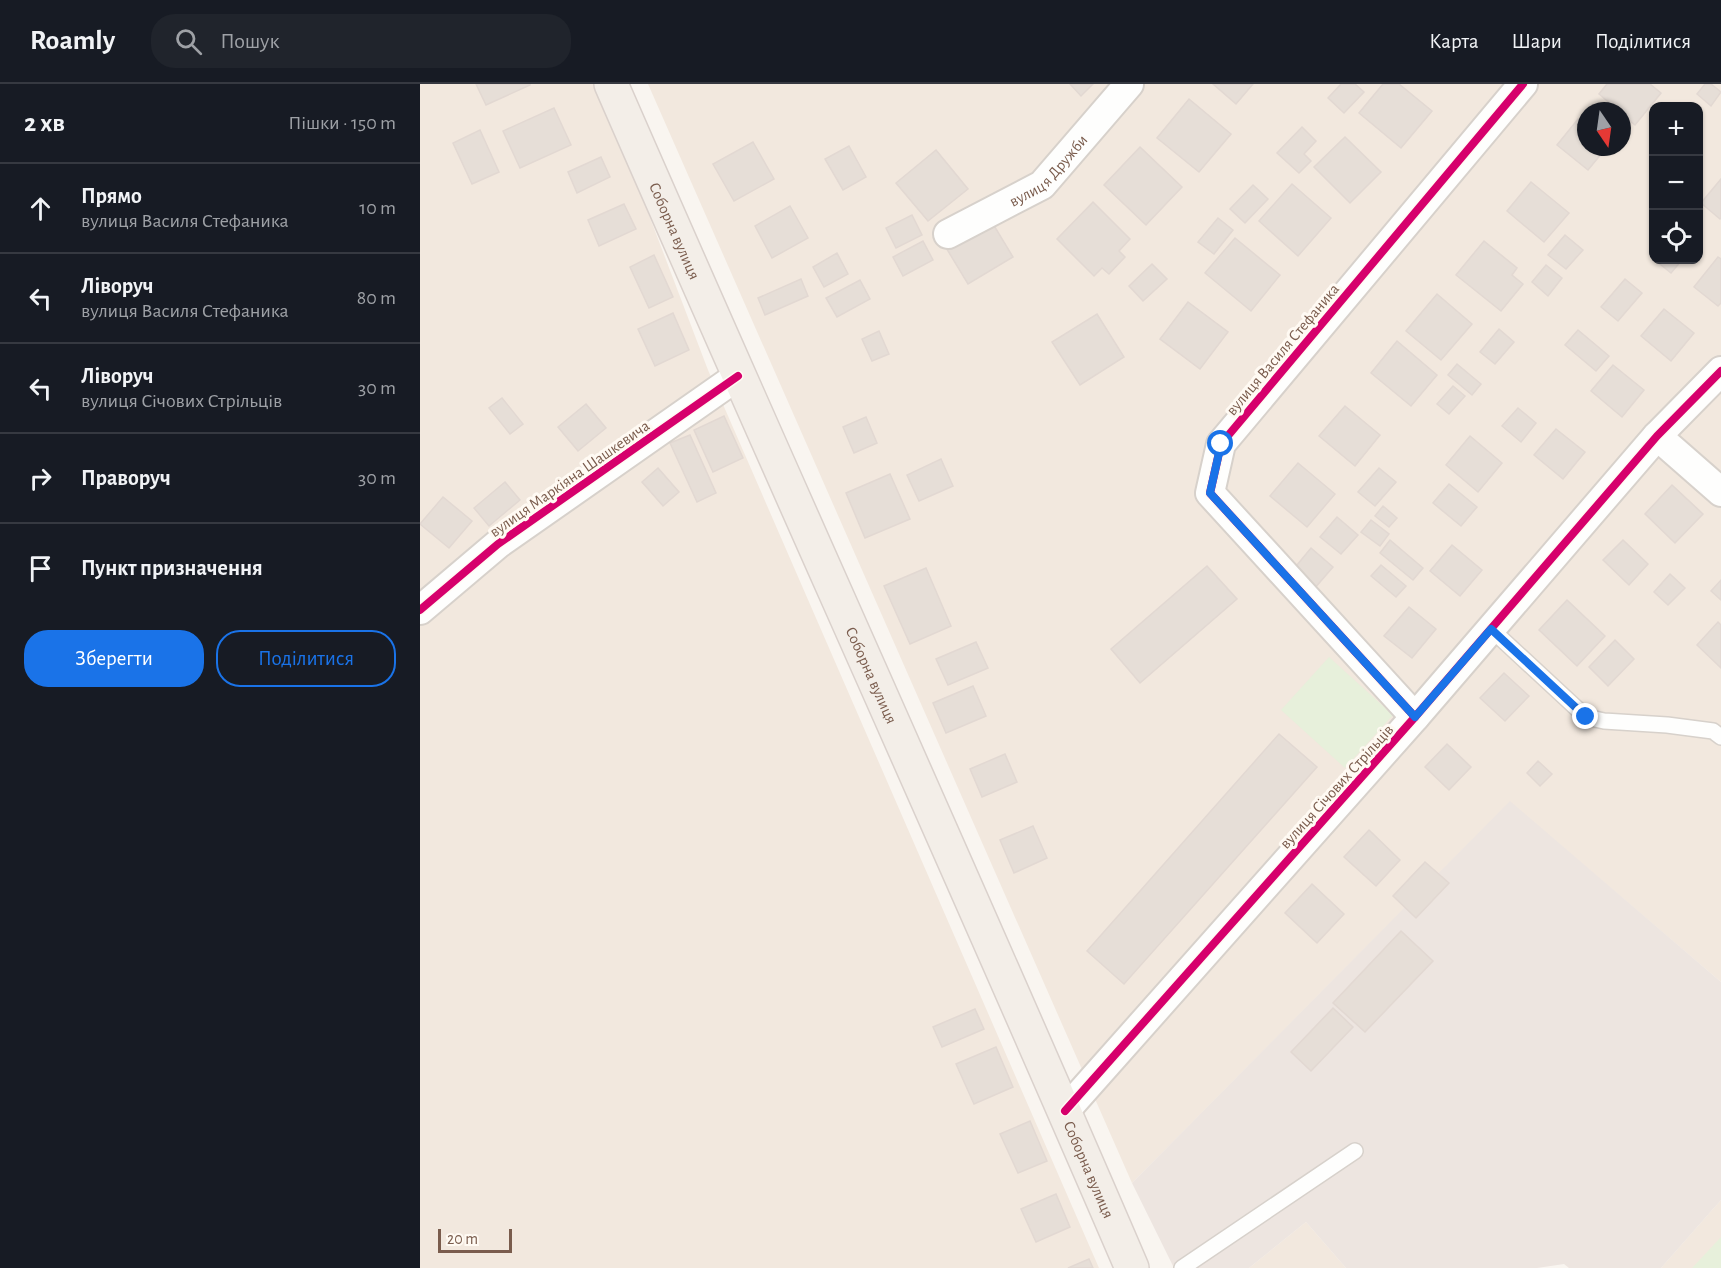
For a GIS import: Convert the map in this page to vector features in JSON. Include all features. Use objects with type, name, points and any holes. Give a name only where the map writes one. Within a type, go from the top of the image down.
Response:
[{"type":"main road","name":"Соборна вулиця","points":[[611,84],[738,376],[1065,1111],[1132,1268]]},
{"type":"street","name":"вулиця Дружби","points":[[948,234],[1042,185],[1129,84]]},
{"type":"street","name":"вулиця Василя Стефаника","points":[[1415,717],[1210,493],[1221,444],[1523,84]]},
{"type":"street","name":"вулиця Січових Стрільців","points":[[1065,1111],[1415,717],[1657,436],[1721,371]]},
{"type":"street","name":"вулиця Маркіяна Шашкевича","points":[[420,610],[498,544],[738,376]]},
{"type":"street","points":[[1657,436],[1721,492]]},
{"type":"lane","points":[[1491,629],[1586,717],[1604,722],[1667,725],[1713,731],[1721,737]]},
{"type":"lane","points":[[1182,1268],[1355,1151]]},
{"type":"shaded area","points":[[420,84],[599,84],[708,370],[1099,1268],[420,1268]]},
{"type":"shaded area","points":[[648,84],[1721,84],[1721,982],[1510,802],[1132,1183]]},
{"type":"shaded area","points":[[1510,801],[1721,982],[1721,1200],[1661,1268],[1569,1268],[1564,1264],[1537,1268],[1346,1268],[1306,1222],[1249,1268],[1174,1268],[1132,1183]]},
{"type":"shaded area","points":[[1721,1200],[1721,1268],[1661,1268]]},
{"type":"shaded area","points":[[1306,1222],[1346,1268],[1249,1268]]},
{"type":"green space","points":[[1329,657],[1393,715],[1345,768],[1281,710]]},
{"type":"green space","points":[[1721,1237],[1721,1268],[1692,1268]]},
{"type":"building","points":[[476,84],[530,84],[530,85],[486,105]]},
{"type":"building","points":[[1070,84],[1093,84],[1081,96]]},
{"type":"building","points":[[1213,84],[1253,84],[1236,104]]},
{"type":"building","points":[[1341,84],[1355,84],[1364,92],[1344,113],[1328,98]]},
{"type":"building","points":[[1383,84],[1399,84],[1432,111],[1401,148],[1359,113]]},
{"type":"building","points":[[1607,84],[1650,84],[1661,93],[1654,102],[1649,102],[1649,108],[1635,125],[1631,122],[1631,102],[1608,102],[1599,94]]},
{"type":"building","points":[[1705,84],[1711,84],[1721,92],[1711,106],[1697,94]]},
{"type":"building","points":[[1189,99],[1231,134],[1199,172],[1157,138]]},
{"type":"building","points":[[554,108],[571,145],[520,168],[503,131]]},
{"type":"building","points":[[1577,120],[1577,156],[1600,156],[1588,170],[1557,145]]},
{"type":"building","points":[[1302,127],[1316,141],[1304,154],[1311,161],[1299,173],[1277,153]]},
{"type":"building","points":[[480,130],[499,172],[472,184],[453,143]]},
{"type":"building","points":[[1345,137],[1381,172],[1350,203],[1314,167]]},
{"type":"building","points":[[753,142],[774,179],[734,201],[713,164]]},
{"type":"building","points":[[849,146],[866,177],[843,190],[825,159]]},
{"type":"building","points":[[1140,147],[1182,187],[1146,225],[1104,185]]},
{"type":"building","points":[[936,150],[968,189],[928,221],[896,183]]},
{"type":"building","points":[[601,157],[610,177],[577,193],[568,172]]},
{"type":"building","points":[[1721,179],[1720,219],[1703,205],[1703,201]]},
{"type":"building","points":[[1531,182],[1569,213],[1544,242],[1507,211]]},
{"type":"building","points":[[1292,184],[1331,218],[1298,256],[1259,221]]},
{"type":"building","points":[[1253,185],[1268,199],[1245,223],[1230,209]]},
{"type":"building","points":[[1093,202],[1130,239],[1119,251],[1125,257],[1109,274],[1102,268],[1094,276],[1057,239]]},
{"type":"building","points":[[624,204],[636,229],[599,246],[588,220]]},
{"type":"building","points":[[790,206],[808,238],[772,258],[755,226]]},
{"type":"building","points":[[912,215],[922,235],[896,248],[886,228]]},
{"type":"building","points":[[1218,218],[1233,230],[1214,254],[1198,242]]},
{"type":"building","points":[[990,219],[1013,257],[968,284],[945,246]]},
{"type":"building","points":[[1565,235],[1583,250],[1566,269],[1548,255]]},
{"type":"building","points":[[1235,238],[1280,275],[1251,311],[1205,273]]},
{"type":"building","points":[[923,241],[933,260],[903,276],[893,257]]},
{"type":"building","points":[[1484,241],[1517,268],[1512,275],[1523,284],[1501,311],[1456,275]]},
{"type":"building","points":[[837,253],[848,274],[824,287],[813,267]]},
{"type":"building","points":[[654,255],[673,297],[649,308],[630,267]]},
{"type":"building","points":[[1718,257],[1721,259],[1721,303],[1718,306],[1694,287]]},
{"type":"building","points":[[1152,264],[1167,279],[1143,301],[1129,286]]},
{"type":"building","points":[[1660,264],[1679,264],[1671,273]]},
{"type":"building","points":[[1546,265],[1562,278],[1548,296],[1532,282]]},
{"type":"building","points":[[801,279],[808,296],[765,315],[758,298]]},
{"type":"building","points":[[1625,279],[1642,293],[1618,321],[1601,307]]},
{"type":"building","points":[[860,280],[870,299],[837,317],[826,298]]},
{"type":"building","points":[[1437,294],[1472,324],[1441,360],[1406,331]]},
{"type":"building","points":[[1188,302],[1228,332],[1200,369],[1160,339]]},
{"type":"building","points":[[1664,309],[1694,333],[1671,361],[1641,336]]},
{"type":"building","points":[[673,313],[689,350],[655,366],[638,329]]},
{"type":"building","points":[[1097,314],[1124,357],[1080,385],[1052,342]]},
{"type":"building","points":[[1499,329],[1514,342],[1495,364],[1480,352]]},
{"type":"building","points":[[1578,330],[1609,356],[1596,371],[1565,345]]},
{"type":"building","points":[[879,331],[889,354],[872,361],[862,339]]},
{"type":"building","points":[[1397,341],[1437,375],[1411,406],[1371,373]]},
{"type":"building","points":[[1457,364],[1481,384],[1472,395],[1448,375]]},
{"type":"building","points":[[1613,365],[1644,390],[1622,417],[1591,391]]},
{"type":"building","points":[[1453,386],[1465,396],[1449,414],[1437,404]]},
{"type":"building","points":[[502,398],[523,424],[510,434],[489,408]]},
{"type":"building","points":[[586,404],[606,428],[578,451],[558,427]]},
{"type":"building","points":[[1345,406],[1380,435],[1355,466],[1319,436]]},
{"type":"building","points":[[1518,408],[1536,423],[1521,442],[1502,426]]},
{"type":"building","points":[[724,416],[743,458],[713,472],[694,430]]},
{"type":"building","points":[[866,417],[877,443],[854,453],[843,427]]},
{"type":"building","points":[[1556,429],[1585,452],[1563,479],[1534,455]]},
{"type":"building","points":[[690,435],[716,493],[697,502],[670,443]]},
{"type":"building","points":[[1470,436],[1502,463],[1478,492],[1446,465]]},
{"type":"building","points":[[941,459],[953,486],[919,501],[907,475]]},
{"type":"building","points":[[1298,463],[1335,494],[1307,527],[1270,496]]},
{"type":"building","points":[[658,468],[679,492],[663,506],[642,482]]},
{"type":"building","points":[[1379,468],[1396,482],[1375,506],[1358,492]]},
{"type":"building","points":[[890,474],[910,519],[865,538],[846,493]]},
{"type":"building","points":[[505,482],[520,500],[489,526],[474,508]]},
{"type":"building","points":[[1449,484],[1477,507],[1461,526],[1433,503]]},
{"type":"building","points":[[1672,485],[1703,514],[1675,543],[1645,514]]},
{"type":"building","points":[[443,497],[472,521],[449,548],[420,524]]},
{"type":"building","points":[[1383,506],[1397,518],[1389,527],[1375,516]]},
{"type":"building","points":[[1337,517],[1358,535],[1341,554],[1320,537]]},
{"type":"building","points":[[1371,520],[1389,534],[1380,546],[1361,532]]},
{"type":"building","points":[[1390,540],[1423,568],[1413,580],[1380,553]]},
{"type":"building","points":[[1623,540],[1648,564],[1629,585],[1603,560]]},
{"type":"building","points":[[1452,545],[1482,570],[1460,596],[1430,571]]},
{"type":"building","points":[[1311,548],[1333,567],[1314,589],[1292,571]]},
{"type":"building","points":[[1381,565],[1406,586],[1396,597],[1371,576]]},
{"type":"building","points":[[1207,566],[1237,599],[1140,683],[1111,649]]},
{"type":"building","points":[[926,568],[951,626],[910,644],[884,586]]},
{"type":"building","points":[[1670,574],[1685,588],[1668,605],[1654,592]]},
{"type":"building","points":[[1721,580],[1721,600],[1711,591]]},
{"type":"building","points":[[1567,600],[1605,636],[1577,666],[1539,630]]},
{"type":"building","points":[[1409,607],[1436,629],[1412,658],[1384,636]]},
{"type":"building","points":[[1718,622],[1721,625],[1721,668],[1697,645]]},
{"type":"building","points":[[1615,640],[1634,659],[1608,686],[1589,667]]},
{"type":"building","points":[[976,642],[988,668],[948,685],[936,659]]},
{"type":"building","points":[[1504,673],[1529,696],[1505,721],[1480,698]]},
{"type":"building","points":[[973,686],[986,716],[946,733],[933,703]]},
{"type":"building","points":[[1279,734],[1317,767],[1124,984],[1087,951]]},
{"type":"building","points":[[1447,744],[1471,767],[1449,790],[1425,767]]},
{"type":"building","points":[[1005,754],[1017,782],[982,797],[970,769]]},
{"type":"building","points":[[1538,761],[1552,774],[1540,786],[1527,773]]},
{"type":"building","points":[[1033,826],[1047,858],[1014,873],[1000,840]]},
{"type":"building","points":[[1369,830],[1400,860],[1376,886],[1344,857]]},
{"type":"building","points":[[1425,862],[1449,883],[1416,918],[1393,896]]},
{"type":"building","points":[[1312,884],[1344,914],[1317,943],[1285,913]]},
{"type":"building","points":[[1401,931],[1433,961],[1365,1032],[1333,1003]]},
{"type":"building","points":[[1333,1008],[1353,1027],[1311,1071],[1291,1052]]},
{"type":"building","points":[[975,1009],[984,1029],[942,1047],[933,1027]]},
{"type":"building","points":[[996,1047],[1013,1087],[974,1104],[956,1064]]},
{"type":"building","points":[[1030,1121],[1047,1161],[1018,1173],[1000,1134]]},
{"type":"building","points":[[1056,1194],[1070,1227],[1036,1242],[1021,1209]]},
{"type":"building","points":[[1089,1259],[1093,1268],[1068,1268]]},
{"type":"cycle path","points":[[1415,717],[1210,493],[1221,444],[1523,84]]},
{"type":"cycle path","points":[[1065,1111],[1415,717],[1657,436],[1721,371]]},
{"type":"cycle path","points":[[420,610],[498,544],[738,376]]},
{"type":"route","points":[[1221,444],[1210,493],[1415,717],[1491,629],[1586,717]]}]
